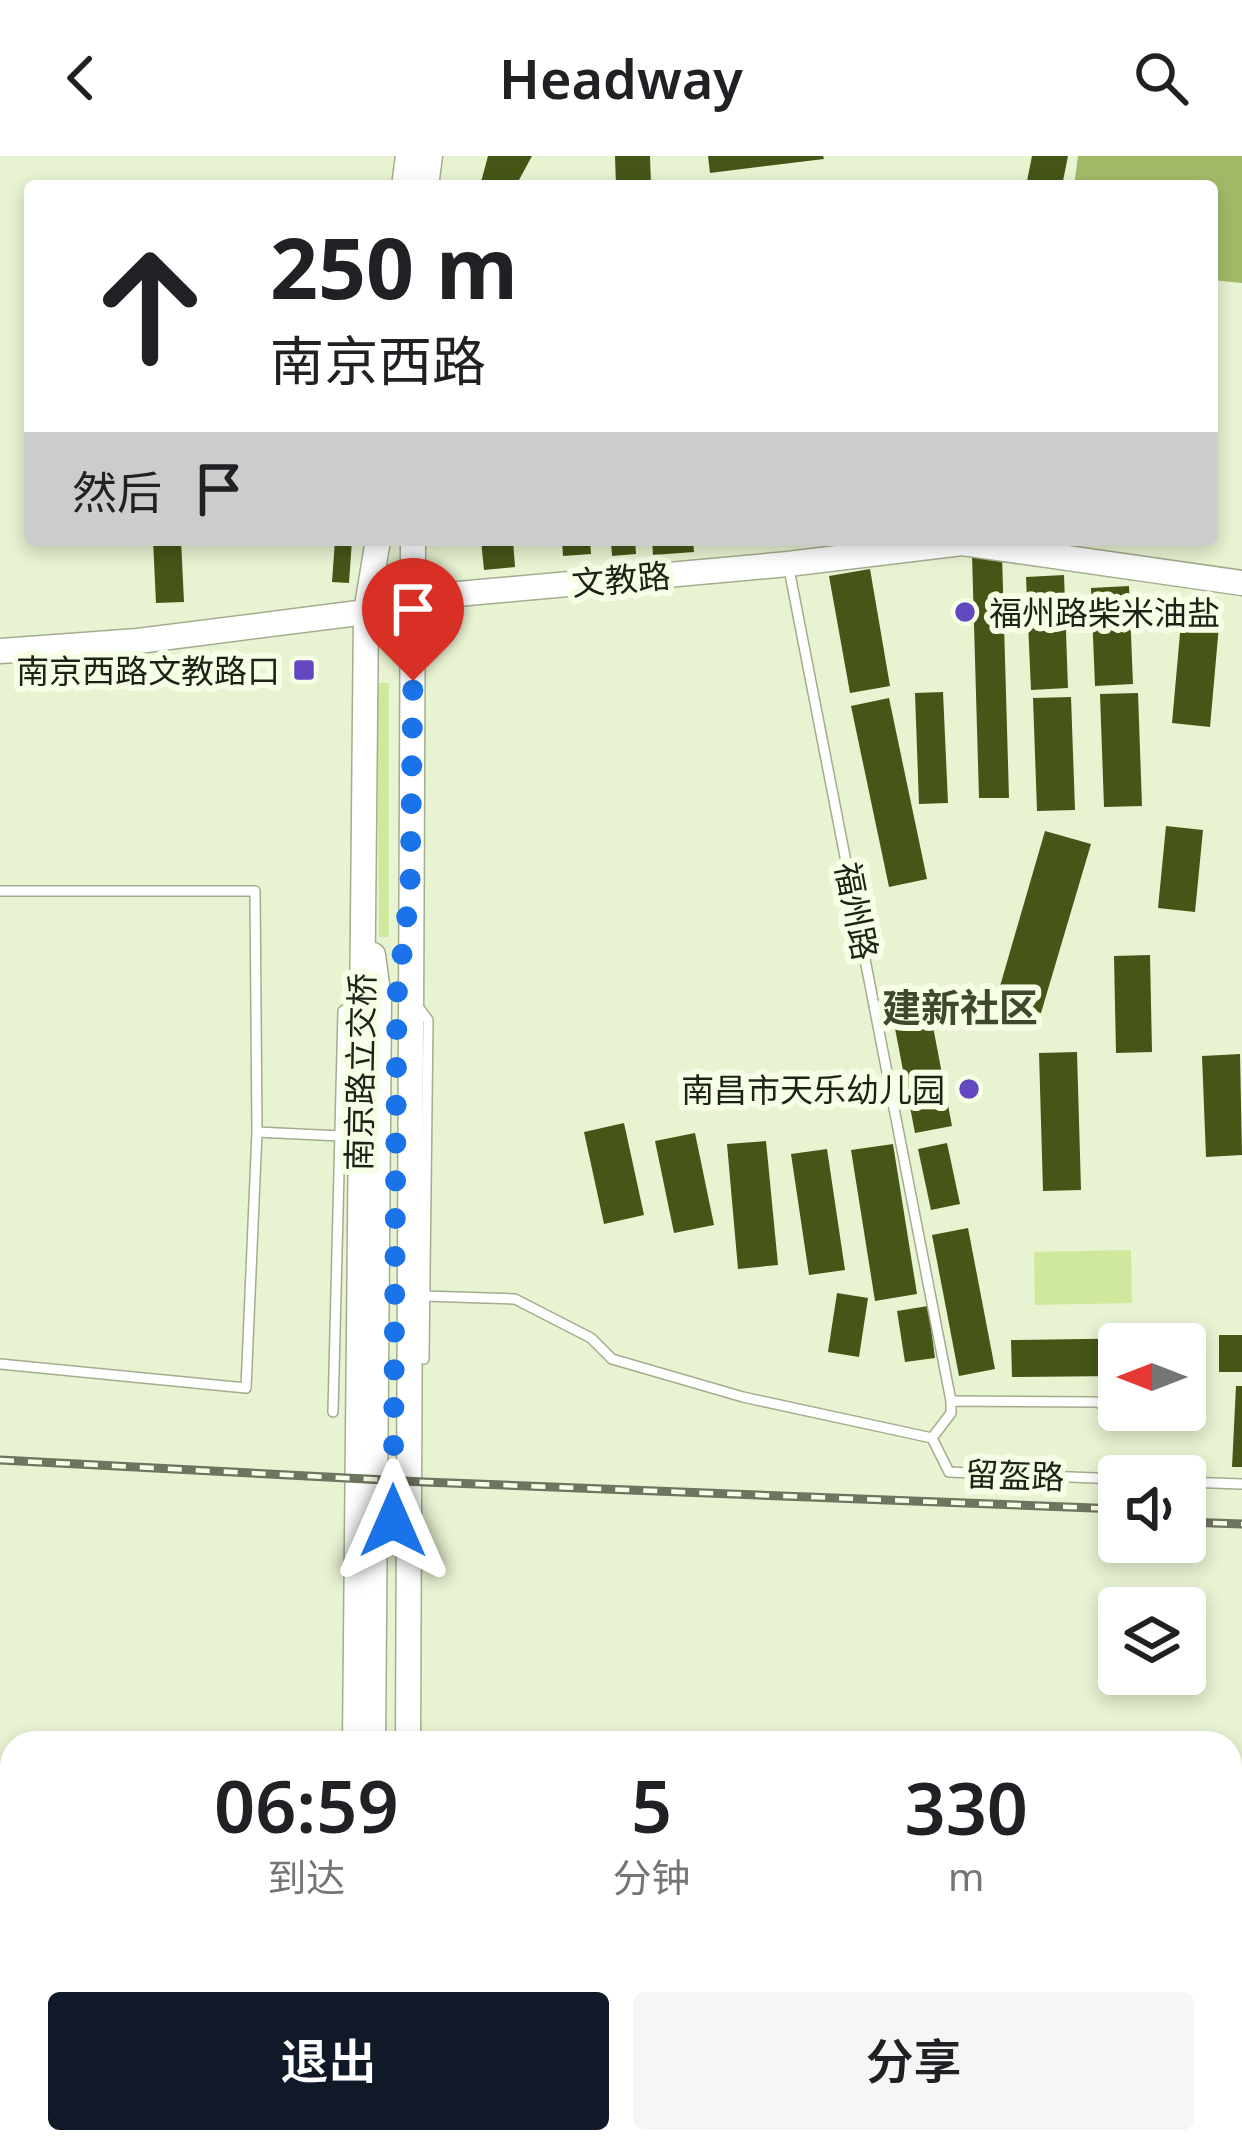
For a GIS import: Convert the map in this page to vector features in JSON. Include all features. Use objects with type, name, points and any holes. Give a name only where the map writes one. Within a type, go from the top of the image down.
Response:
[{"type":"street","points":[[364,893],[366,612],[377,546]]},
{"type":"street","points":[[410,890],[413,546]]},
{"type":"street","name":"文教路","points":[[0,651],[137,641],[366,612],[414,598],[937,546]]},
{"type":"street","name":"文教路","points":[[983,546],[1242,583]]},
{"type":"street","name":"南京路立交桥","points":[[408,1731],[410,890]]},
{"type":"street","name":"南京路立交桥","points":[[392,1731],[397,995],[410,890]]},
{"type":"street","name":"南京路立交桥","points":[[355,1731],[359,999],[364,893]]},
{"type":"street","name":"南京路立交桥","points":[[364,893],[379,999],[373,1731]]},
{"type":"lane","name":"福州路","points":[[788,564],[951,1401]]},
{"type":"lane","points":[[0,890],[255,890],[257,1132],[246,1388],[0,1364]]},
{"type":"lane","points":[[334,1412],[344,1011],[359,999]]},
{"type":"lane","points":[[412,999],[428,1020],[424,1359]]},
{"type":"lane","points":[[257,1132],[340,1136]]},
{"type":"lane","points":[[424,1296],[514,1299],[591,1338],[611,1359],[743,1397],[932,1438],[951,1413],[951,1401],[1098,1403]]},
{"type":"lane","name":"留盔路","points":[[932,1438],[949,1472],[1098,1478]]},
{"type":"lane","points":[[1206,1483],[1242,1484]]},
{"type":"shaded area","points":[[1078,156],[1242,156],[1242,283],[1218,281],[1218,180],[1075,180]]},
{"type":"shaded area","points":[[377,683],[389,683],[389,937],[379,937]]},
{"type":"shaded area","points":[[1131,1250],[1132,1303],[1035,1305],[1034,1252]]},
{"type":"building","points":[[488,156],[532,156],[519,180],[482,180]]},
{"type":"building","points":[[615,156],[650,156],[651,180],[616,180]]},
{"type":"building","points":[[708,156],[823,156],[824,159],[710,173]]},
{"type":"building","points":[[1032,156],[1068,156],[1063,180],[1027,180]]},
{"type":"building","points":[[153,546],[181,546],[184,602],[156,603]]},
{"type":"building","points":[[335,546],[352,546],[349,583],[332,582]]},
{"type":"building","points":[[482,546],[513,546],[515,567],[484,570]]},
{"type":"building","points":[[562,546],[590,546],[591,554],[563,556]]},
{"type":"building","points":[[611,546],[635,546],[636,554],[612,556]]},
{"type":"building","points":[[652,546],[694,546],[694,552],[653,555]]},
{"type":"building","points":[[1002,554],[1009,798],[979,798],[972,555]]},
{"type":"building","points":[[870,569],[890,686],[850,693],[829,576]]},
{"type":"building","points":[[1064,575],[1068,688],[1031,690],[1026,577]]},
{"type":"building","points":[[1129,586],[1133,684],[1095,686],[1091,588]]},
{"type":"building","points":[[1182,611],[1220,614],[1210,727],[1172,723]]},
{"type":"building","points":[[943,692],[948,803],[919,804],[915,693]]},
{"type":"building","points":[[1138,693],[1142,806],[1104,807],[1100,694]]},
{"type":"building","points":[[1071,697],[1075,810],[1037,811],[1033,698]]},
{"type":"building","points":[[889,698],[927,879],[889,887],[851,706]]},
{"type":"building","points":[[1166,826],[1203,830],[1195,912],[1158,908]]},
{"type":"building","points":[[1045,831],[1091,844],[1041,1013],[996,1000]]},
{"type":"building","points":[[1150,955],[1152,1052],[1116,1053],[1114,956]]},
{"type":"building","points":[[926,990],[952,1126],[915,1133],[889,997]]},
{"type":"building","points":[[1077,1052],[1081,1190],[1043,1191],[1039,1053]]},
{"type":"building","points":[[1240,1054],[1242,1155],[1206,1157],[1202,1056]]},
{"type":"building","points":[[624,1123],[644,1215],[604,1224],[584,1132]]},
{"type":"building","points":[[695,1133],[714,1225],[674,1233],[655,1141]]},
{"type":"building","points":[[766,1141],[778,1265],[738,1269],[727,1144]]},
{"type":"building","points":[[947,1143],[960,1204],[931,1210],[918,1149]]},
{"type":"building","points":[[893,1144],[917,1294],[875,1301],[851,1150]]},
{"type":"building","points":[[827,1149],[845,1270],[809,1275],[791,1154]]},
{"type":"building","points":[[968,1228],[995,1369],[959,1376],[932,1235]]},
{"type":"building","points":[[837,1293],[868,1298],[859,1357],[828,1352]]},
{"type":"building","points":[[928,1306],[935,1358],[905,1362],[897,1311]]},
{"type":"building","points":[[1219,1335],[1242,1335],[1242,1372],[1219,1372]]},
{"type":"building","points":[[1098,1339],[1098,1376],[1012,1377],[1011,1340]]},
{"type":"building","points":[[1236,1386],[1242,1386],[1242,1467],[1232,1467]]},
{"type":"railway","points":[[0,1460],[1098,1508]]},
{"type":"railway","points":[[1206,1523],[1242,1524]]},
{"type":"place","name":"福州路柴米油盐","points":[[965,612]]},
{"type":"place","name":"南京西路文教路口","points":[[304,670]]},
{"type":"place","name":"南昌市天乐幼儿园","points":[[969,1089]]},
{"type":"district","name":"建新社区","points":[[960,1006]]},
{"type":"route","points":[[393,1521],[397,995],[410,890],[413,681]]}]
